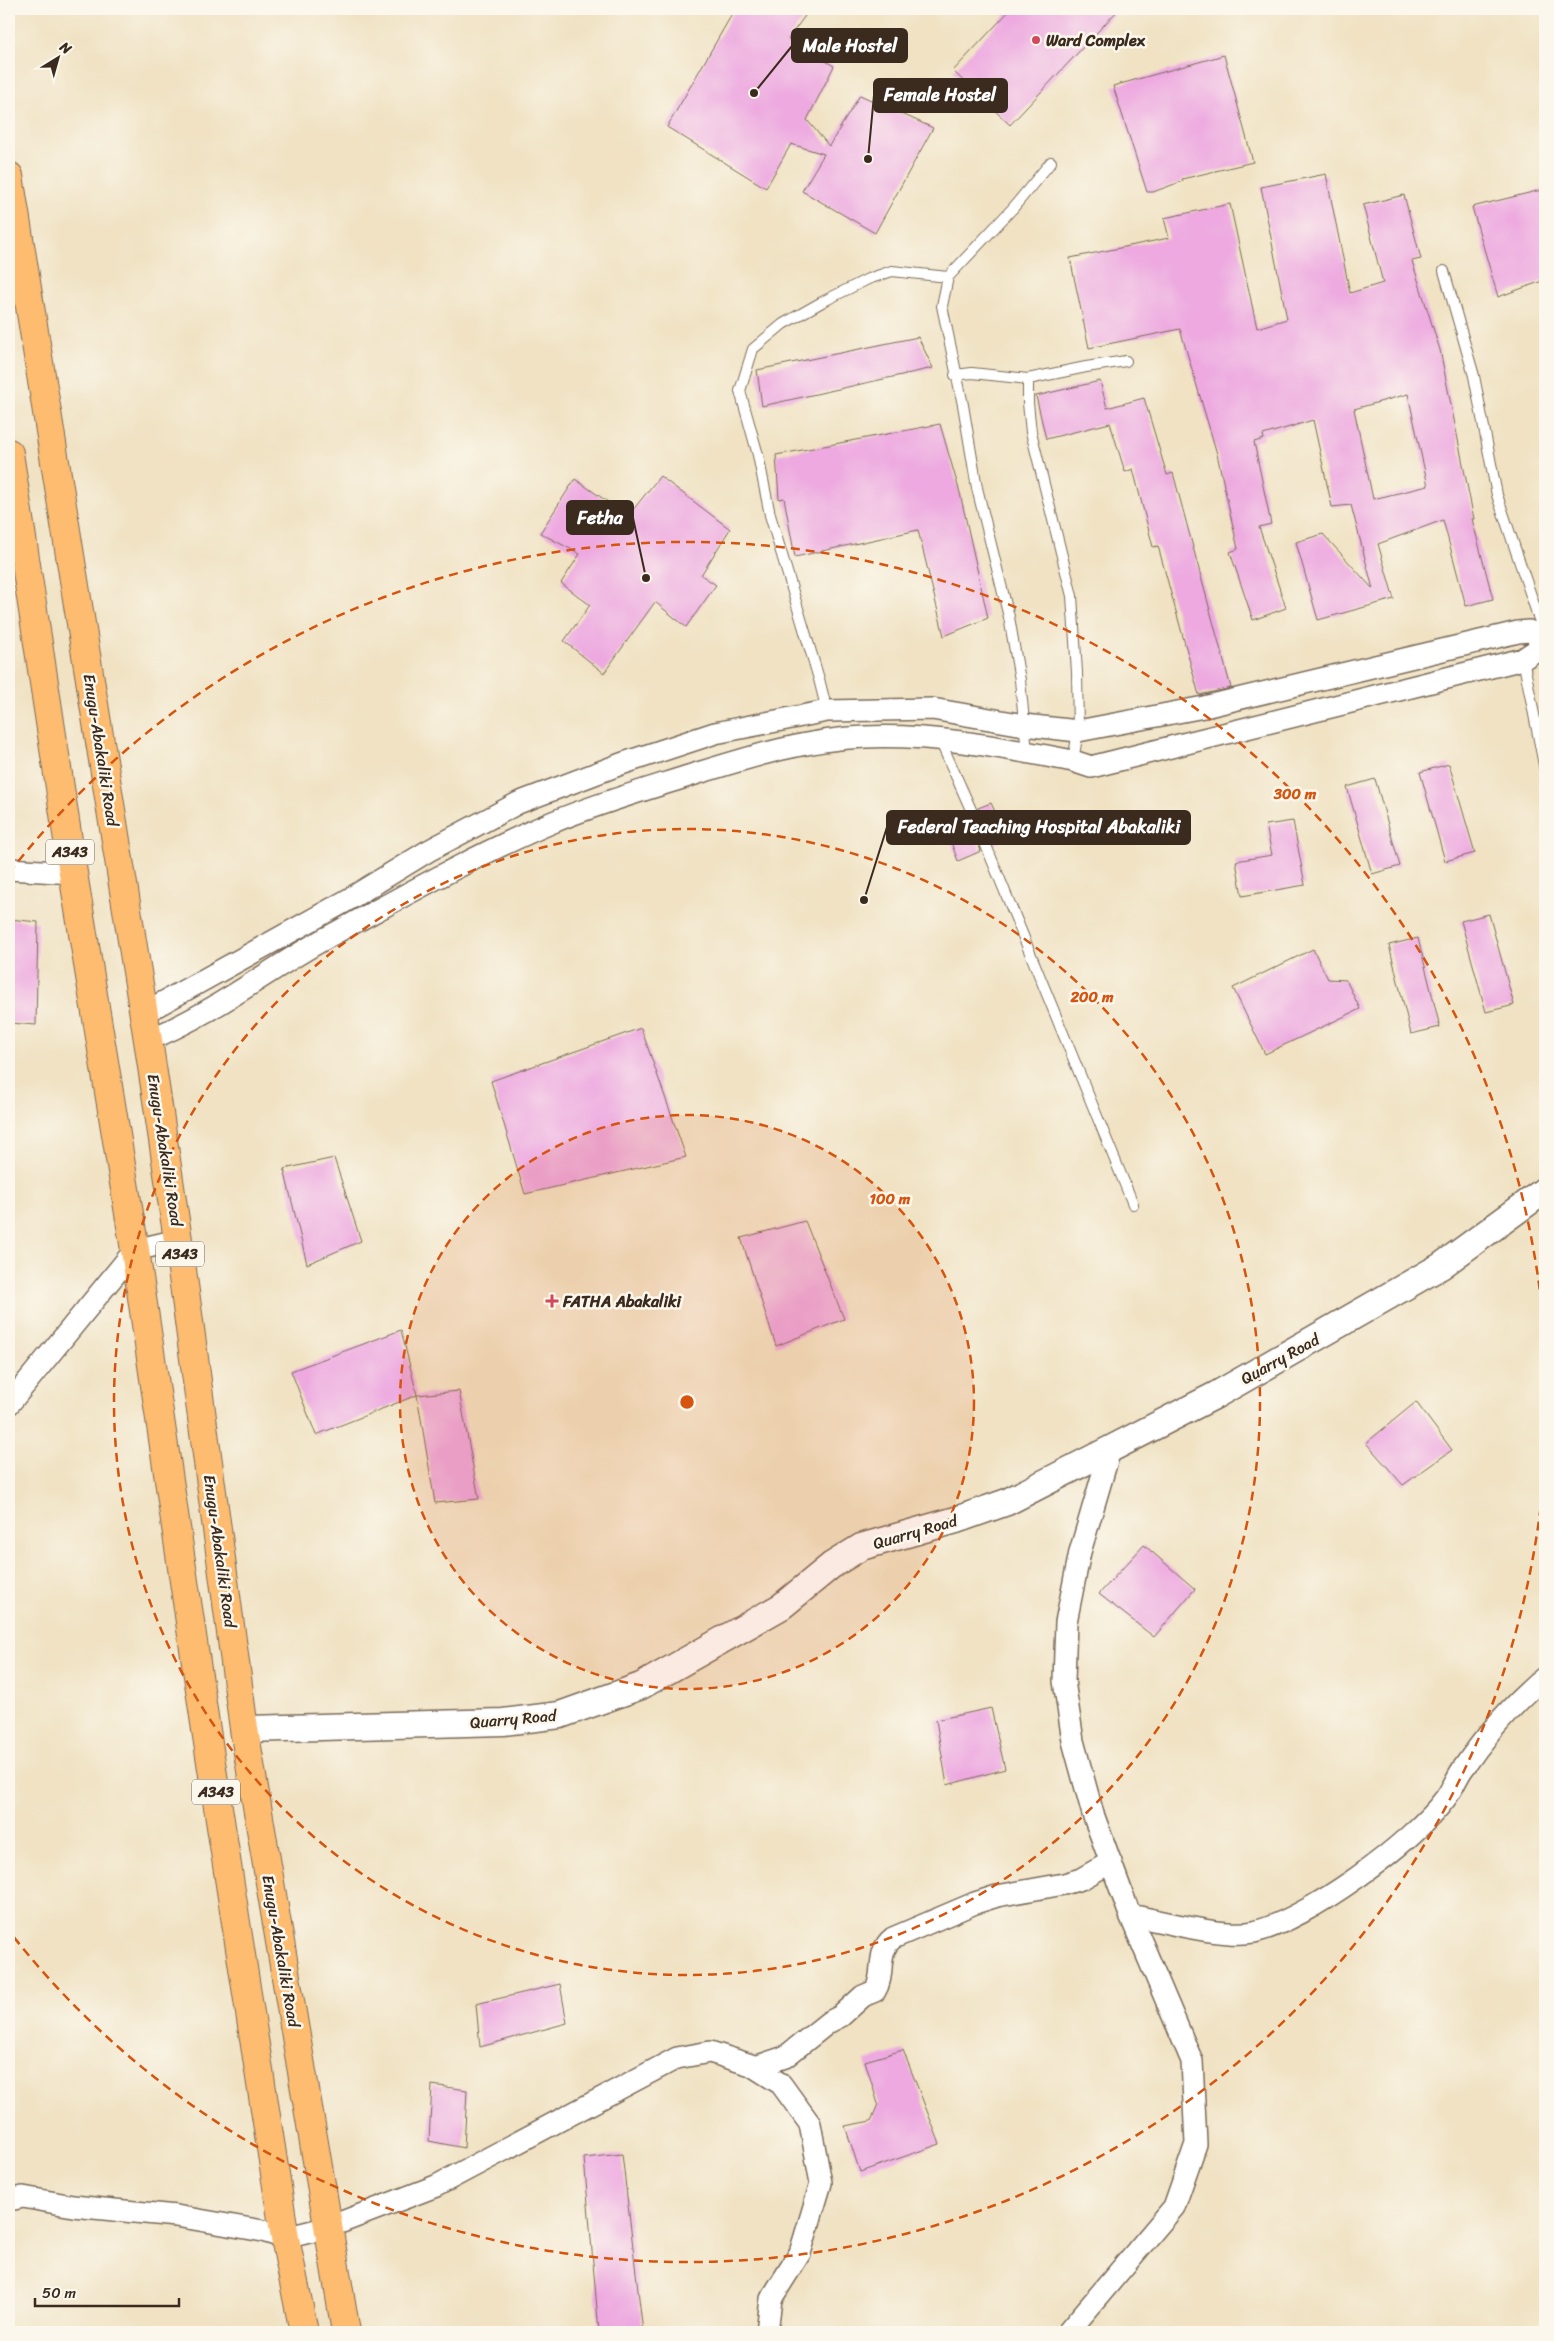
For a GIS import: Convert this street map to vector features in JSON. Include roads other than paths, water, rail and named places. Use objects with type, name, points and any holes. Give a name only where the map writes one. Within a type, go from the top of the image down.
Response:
[{"type":"highway","name":"Enugu-Abakaliki Road","points":[[9,176],[144,1013],[178,1240],[244,1729],[346,2332]]},
{"type":"highway","name":"A343","points":[[9,453],[73,873],[136,1250],[204,1720],[285,2238],[304,2332]]},
{"type":"street","points":[[144,1013],[346,901],[428,851],[518,803],[621,764],[715,733],[827,711],[932,709],[1024,725],[1078,731],[1204,707],[1518,632],[1529,630],[1545,637],[1535,651],[1523,659],[1091,767],[1073,760],[938,738],[866,737],[827,740],[741,760],[554,822],[437,878],[318,943],[264,978],[180,1027],[148,1040]]},
{"type":"street","points":[[1426,653],[1432,682]]},
{"type":"street","points":[[1279,688],[1287,719]]},
{"type":"street","points":[[9,869],[73,873]]},
{"type":"street","name":"Quarry Road","points":[[244,1729],[502,1722],[560,1716],[641,1686],[782,1606],[832,1565],[861,1547],[956,1520],[1007,1502],[1224,1390],[1441,1266],[1545,1190]]},
{"type":"street","points":[[9,1404],[136,1250],[178,1240]]},
{"type":"street","points":[[1068,2332],[1174,2207],[1196,2144],[1192,2060],[1130,1915],[1094,1814],[1073,1741],[1064,1681],[1066,1622],[1080,1552],[1110,1450]]},
{"type":"street","points":[[1130,1915],[1225,1932],[1253,1932],[1282,1922],[1317,1904],[1395,1849],[1420,1825],[1445,1799],[1461,1771],[1488,1736],[1521,1697],[1545,1677]]},
{"type":"street","points":[[755,2067],[790,2054],[863,1996],[875,1991],[879,1982],[885,1946],[893,1938],[975,1903],[997,1896],[1064,1884],[1081,1879],[1111,1862]]},
{"type":"street","points":[[9,2200],[23,2197],[73,2206],[176,2216],[262,2231],[285,2238],[328,2227],[436,2186],[677,2058],[710,2052],[755,2067],[781,2084],[810,2124],[821,2182],[800,2253],[771,2299],[767,2332]]},
{"type":"lane","points":[[1027,752],[1020,680],[1009,617],[981,505],[963,405],[955,375],[942,306],[948,277],[1013,208],[1051,162]]},
{"type":"lane","points":[[827,711],[820,679],[770,515],[758,455],[740,391],[753,349],[783,324],[822,302],[868,279],[892,271],[948,277]]},
{"type":"lane","points":[[1444,271],[1474,376],[1497,496],[1545,637]]},
{"type":"lane","points":[[955,375],[972,373],[1028,379],[1126,361]]},
{"type":"lane","points":[[1028,379],[1031,432],[1072,596],[1078,672],[1078,731],[1073,760]]},
{"type":"lane","points":[[1523,659],[1545,770]]},
{"type":"lane","points":[[938,738],[976,821],[1133,1204]]},
{"type":"place","name":"Ward Complex","points":[[1036,40]]},
{"type":"place","name":"Male Hostel","points":[[754,93]]},
{"type":"place","name":"Female Hostel","points":[[868,159]]},
{"type":"place","name":"Fetha","points":[[646,578]]},
{"type":"place","name":"Federal Teaching Hospital Abakaliki","points":[[864,900]]},
{"type":"place","name":"FATHA Abakaliki","points":[[552,1301]]}]
